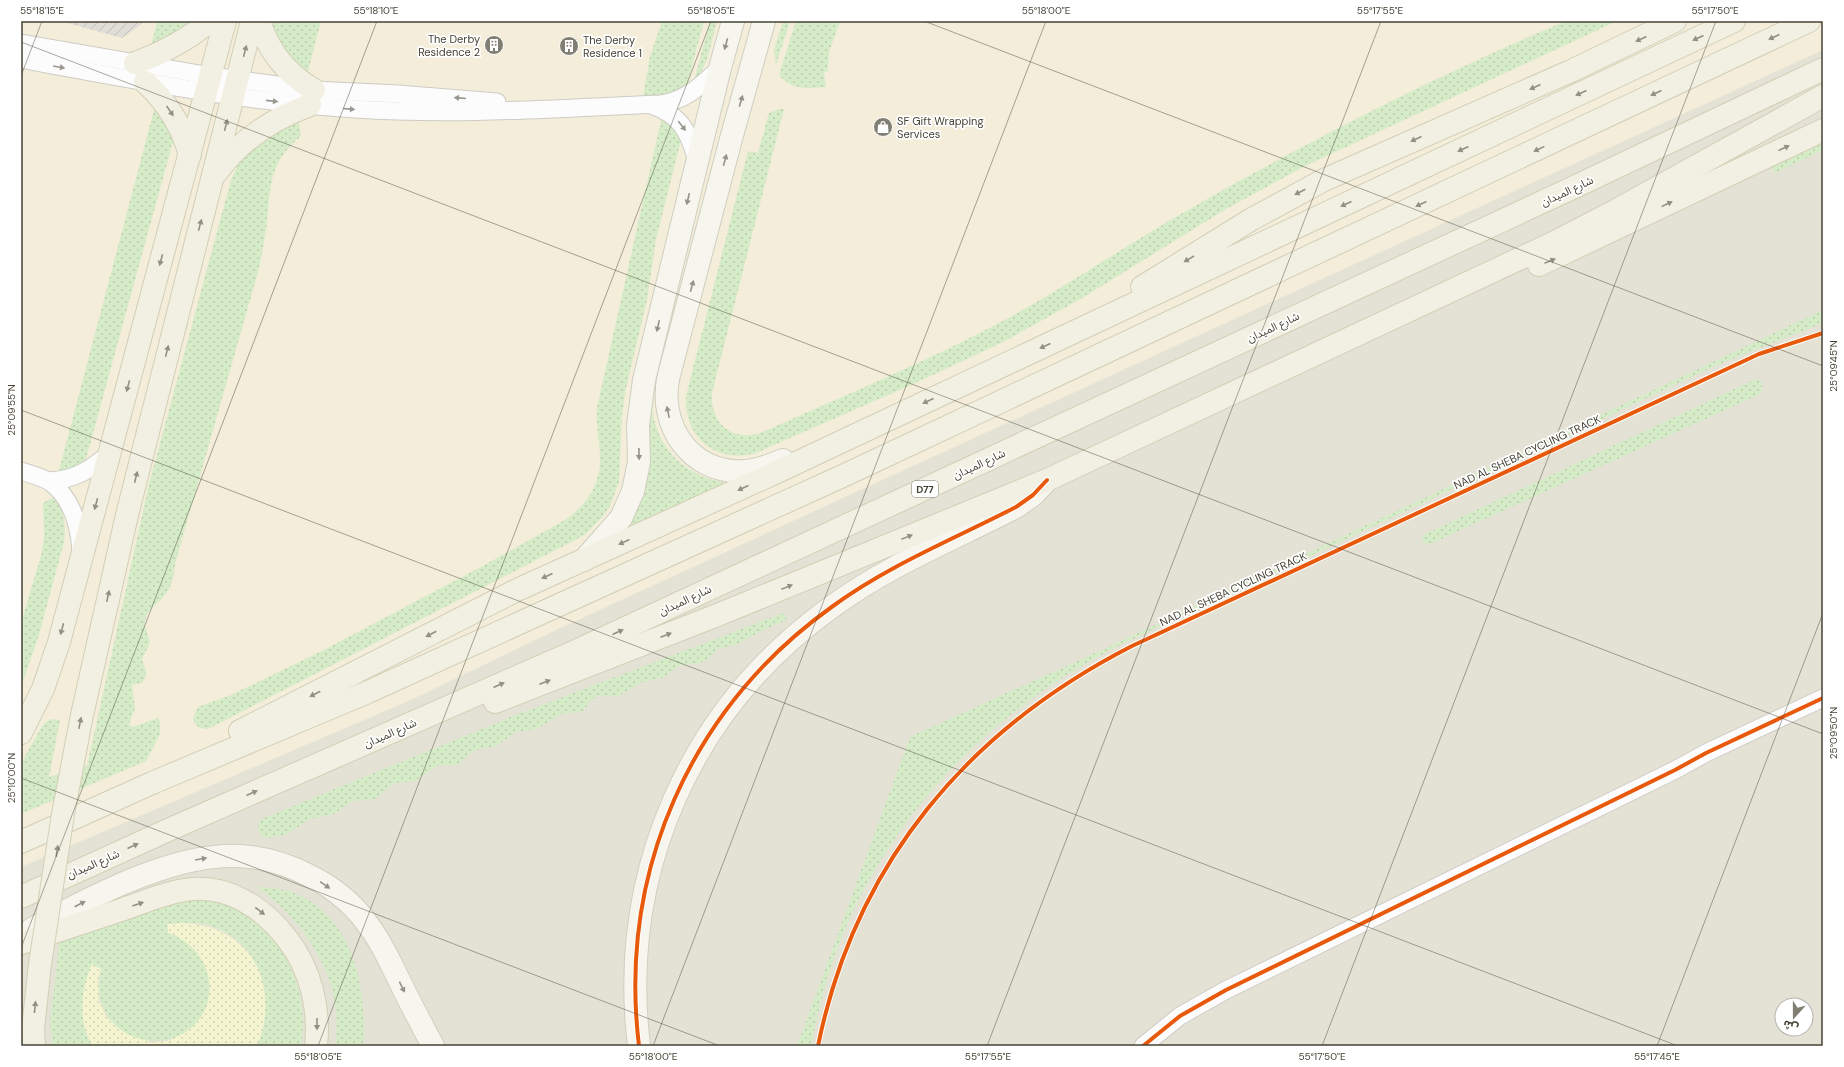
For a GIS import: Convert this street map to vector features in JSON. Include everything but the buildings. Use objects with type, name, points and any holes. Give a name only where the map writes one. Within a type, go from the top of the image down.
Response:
[{"type":"main road","points":[[190,155],[183,133],[172,112],[140,72],[210,21]]},
{"type":"main road","points":[[21,733],[43,689],[51,666],[110,453],[225,21]]},
{"type":"main road","points":[[34,1046],[34,1029],[40,971],[63,814],[82,715],[127,515],[168,345],[214,176],[252,21]]},
{"type":"main road","points":[[214,176],[234,151],[259,130],[312,98],[275,56],[262,33],[259,21]]},
{"type":"main road","points":[[1081,329],[1131,294],[1288,198],[1324,180],[1571,71],[1675,21]]},
{"type":"main road","points":[[111,802],[158,772],[207,746],[310,696],[477,610],[841,442],[1734,21]]},
{"type":"main road","points":[[21,842],[368,692],[847,474],[1809,21]]},
{"type":"main road","name":"شارع الميدان","points":[[21,897],[593,643],[1561,194],[1823,69]]},
{"type":"main road","points":[[402,728],[448,717],[493,703],[720,614],[1047,480],[1498,269],[1615,211],[1823,96]]},
{"type":"main road","points":[[1498,269],[1525,268],[1551,260],[1823,130]]},
{"type":"main road","points":[[21,943],[171,893],[185,890],[216,890],[244,900],[266,916],[281,931],[299,958],[306,972],[315,1002],[317,1019],[316,1046]]},
{"type":"street","points":[[583,561],[621,518],[633,491],[639,462],[638,425],[644,380],[732,21]]},
{"type":"street","points":[[764,21],[731,139],[669,375],[667,386],[667,407],[673,429],[685,447],[702,461],[723,469],[734,471],[756,470],[810,449],[841,442]]},
{"type":"street","points":[[21,43],[140,72]]},
{"type":"street","points":[[21,59],[140,72],[235,88],[312,98],[435,96],[555,108],[670,103],[688,96],[699,88],[720,68]]},
{"type":"street","points":[[651,105],[668,112],[681,123],[690,138],[697,161]]},
{"type":"street","points":[[21,471],[49,481],[66,480],[82,474],[110,453]]},
{"type":"street","points":[[639,1046],[634,994],[635,964],[637,933],[649,871],[661,833],[682,784],[694,760],[723,714],[754,675],[771,657],[811,622],[834,605],[881,575],[1016,507],[1033,495],[1047,480]]},
{"type":"street","points":[[49,481],[64,497],[75,517],[78,528],[81,558]]},
{"type":"street","points":[[1144,1046],[1180,1016],[1226,990],[1668,774],[1706,753],[1823,698]]},
{"type":"street","points":[[21,936],[56,916],[98,895],[179,864],[214,857],[250,857],[268,860],[291,867],[318,880],[360,914],[380,944],[433,1046]]},
{"type":"shaded area","points":[[21,21],[1823,21],[1823,1046],[21,1046]]},
{"type":"shaded area","points":[[21,21],[1823,21],[1823,50],[554,631],[411,700],[21,867]]},
{"type":"shaded area","points":[[60,21],[146,21],[122,38]]},
{"type":"shaded area","points":[[157,21],[197,21],[151,47]]},
{"type":"shaded area","points":[[274,21],[321,21],[307,75],[298,69],[271,34]]},
{"type":"shaded area","points":[[662,21],[704,21],[685,92],[675,95],[643,97],[650,57]]},
{"type":"shaded area","points":[[710,21],[717,21],[711,45],[703,68],[694,81]]},
{"type":"shaded area","points":[[783,21],[790,21],[776,65],[774,50]]},
{"type":"shaded area","points":[[796,21],[840,21],[829,52],[828,71],[824,72],[826,87],[806,88],[795,86],[789,84],[779,75]]},
{"type":"shaded area","points":[[1566,21],[1617,21],[1303,167],[1226,209],[1082,298],[1003,342],[922,380],[756,453],[728,455],[716,451],[705,444],[690,424],[686,396],[748,151],[758,153],[769,113],[779,109],[784,109],[712,393],[712,404],[719,422],[733,433],[742,435],[752,435],[763,432],[972,337],[1047,296],[1181,214],[1322,136],[1418,88],[1516,42]]},
{"type":"shaded area","points":[[154,110],[163,110],[174,138],[84,466],[58,474]]},
{"type":"shaded area","points":[[662,116],[682,136],[656,239],[647,300],[626,388],[622,415],[619,482],[610,506],[603,516],[586,534],[575,540],[208,729],[198,726],[193,718],[198,707],[231,695],[322,651],[481,567],[560,523],[584,503],[595,486],[598,476],[600,455],[597,408]]},
{"type":"shaded area","points":[[298,117],[301,136],[283,155],[277,165],[271,185],[267,221],[258,272],[175,564],[172,581],[167,593],[150,610],[145,621],[145,627],[150,643],[142,659],[146,676],[142,683],[132,685],[135,708],[129,725],[133,727],[158,718],[160,723],[160,734],[146,761],[21,814],[21,763],[44,723],[52,719],[60,720],[49,777],[87,766],[149,484],[231,180],[241,158],[248,148]]},
{"type":"shaded area","points":[[1823,140],[1823,150],[1775,173],[1771,165]]},
{"type":"shaded area","points":[[1823,310],[1823,323],[1717,365],[1120,645],[1079,668],[1040,693],[1004,720],[970,750],[938,783],[909,818],[883,856],[851,915],[830,970],[811,1046],[797,1046],[910,737],[1104,649]]},
{"type":"shaded area","points":[[1758,378],[1762,386],[1758,395],[1432,543],[1426,544],[1422,540],[1423,535]]},
{"type":"shaded area","points":[[651,404],[659,433],[665,445],[674,456],[695,473],[723,482],[725,485],[625,531],[638,508],[642,495]]},
{"type":"shaded area","points":[[56,496],[64,519],[64,542],[39,635],[21,687],[21,623],[42,552],[44,536],[43,503]]},
{"type":"shaded area","points":[[784,613],[787,620],[763,630],[738,644],[718,649],[705,661],[696,664],[680,665],[663,678],[642,682],[619,696],[597,696],[590,701],[583,711],[561,714],[537,729],[516,732],[495,747],[483,748],[472,752],[457,765],[439,765],[415,781],[395,783],[375,799],[352,801],[334,814],[310,819],[285,835],[268,838],[263,837],[258,830],[259,821],[264,818],[521,713]]},
{"type":"shaded area","points":[[257,887],[287,891],[311,902],[330,918],[345,940],[355,964],[361,991],[364,1018],[363,1046],[335,1046],[337,1022],[334,999],[328,977],[318,956],[306,936],[292,918]]},
{"type":"shaded area","points":[[196,895],[228,905],[247,916],[264,930],[277,946],[297,983],[303,1025],[301,1046],[257,1046],[263,1027],[265,1008],[264,989],[259,972],[251,955],[238,941],[223,931],[203,924],[190,923],[167,924],[168,933],[187,943],[201,958],[209,981],[209,996],[207,1005],[192,1028],[174,1038],[155,1041],[136,1038],[119,1028],[106,1013],[99,993],[101,969],[92,964],[85,984],[82,1005],[84,1026],[92,1046],[53,1046],[50,1023],[60,939]]},
{"type":"sand","points":[[180,923],[204,926],[225,934],[242,946],[254,962],[263,980],[266,1001],[264,1023],[257,1046],[92,1046],[84,1026],[82,1005],[85,984],[92,964],[101,969],[98,979],[99,1000],[107,1018],[151,1043],[171,1040],[177,936],[168,933],[167,924]]},
{"type":"cycle path","name":"NAD AL SHEBA CYCLING TRACK","points":[[818,1046],[835,980],[860,918],[890,861],[927,809],[970,761],[1019,718],[1073,680],[1132,646],[1759,354],[1823,333]]},
{"type":"cycle path","points":[[639,1046],[635,981],[640,918],[653,857],[674,799],[703,744],[739,693],[783,647],[833,606],[854,591],[922,553],[1016,507],[1033,495],[1047,480]]},
{"type":"cycle path","points":[[1143,1046],[1180,1016],[1226,990],[1675,770],[1706,753],[1823,698]]},
{"type":"place","name":"The Derby Residence 2","points":[[494,45]]},
{"type":"place","name":"The Derby Residence 1","points":[[569,46]]},
{"type":"place","name":"SF Gift Wrapping Services","points":[[883,127]]}]
